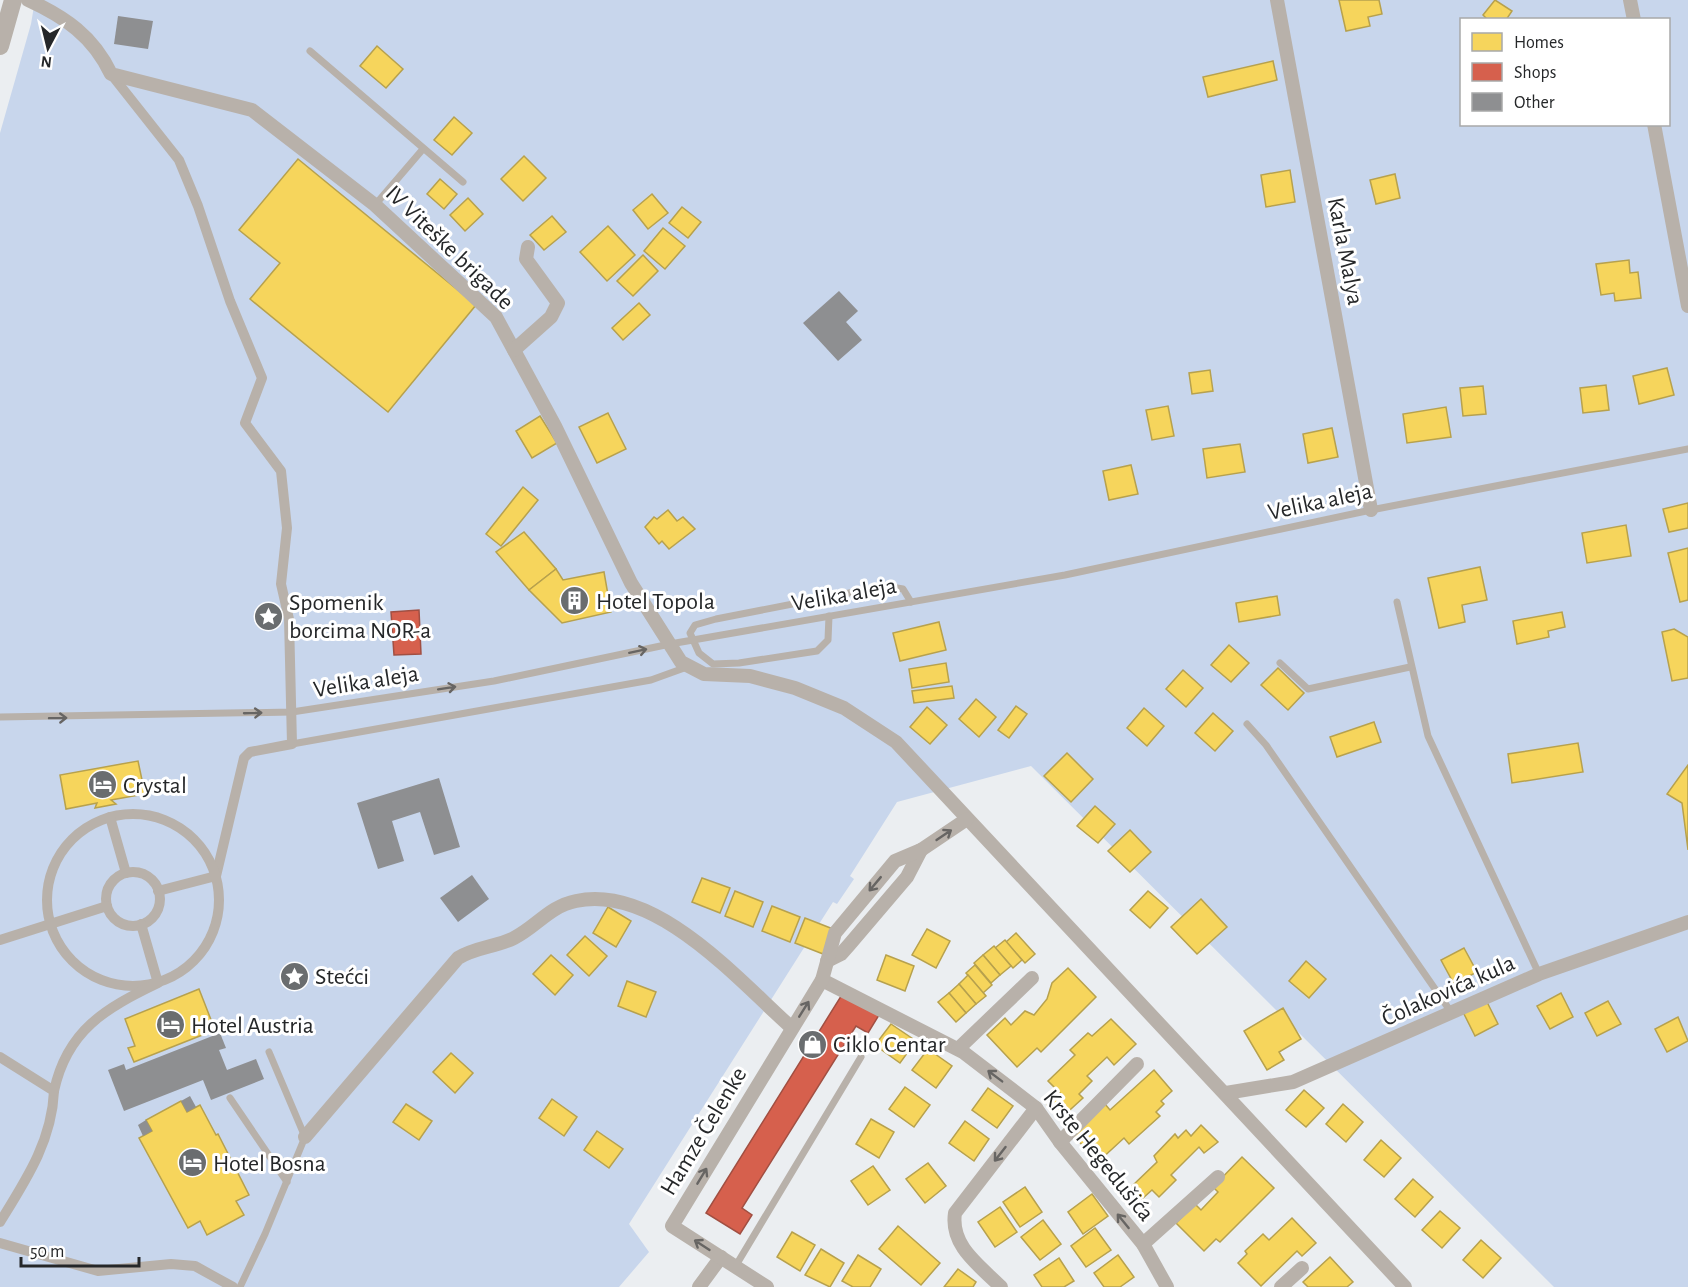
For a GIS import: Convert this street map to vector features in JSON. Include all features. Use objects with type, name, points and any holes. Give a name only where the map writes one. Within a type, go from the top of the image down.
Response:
[{"type":"street","points":[[0,46],[13,0]]},
{"type":"street","points":[[28,0],[56,13],[84,33],[101,53],[111,74],[180,160],[230,301],[262,378],[246,423],[280,471],[287,528],[280,584],[289,619],[292,744],[250,752],[244,758],[216,876]]},
{"type":"street","name":"Karla Malya","points":[[1276,0],[1371,510]]},
{"type":"street","points":[[1630,0],[1634,18]]},
{"type":"street","name":"IV Viteške brigade","points":[[111,74],[252,110],[375,205],[496,317],[555,426],[631,583],[687,666],[704,674],[750,676],[795,688],[844,708],[896,742],[967,819]]},
{"type":"street","points":[[1654,126],[1688,306]]},
{"type":"street","points":[[514,350],[551,317],[558,303],[526,259],[528,247]]},
{"type":"street","points":[[0,1222],[36,1163],[53,1113],[54,1091],[61,1068],[91,1022],[114,1004],[158,983],[183,971],[200,954],[215,928],[220,901],[216,876],[204,851],[186,832],[171,822],[136,814],[110,817],[79,833],[58,856],[49,879],[46,902],[50,923],[61,948],[78,967],[95,978],[123,986],[158,983]]},
{"type":"street","points":[[110,817],[126,873]]},
{"type":"street","points":[[967,819],[1226,1093],[1405,1287]]},
{"type":"street","name":"Hamze Čelenke","points":[[767,1287],[672,1226],[822,980],[827,960],[840,954],[849,945],[906,877],[921,850],[967,819]]},
{"type":"street","points":[[134,872],[149,878],[158,891],[158,908],[148,921],[141,924],[124,924],[110,914],[106,906],[107,889],[112,882],[126,873],[134,872]]},
{"type":"street","points":[[158,891],[216,876]]},
{"type":"street","points":[[305,1137],[458,958],[478,948],[514,938],[555,908],[576,901],[604,899],[629,904],[653,913],[696,942],[792,1028]]},
{"type":"street","points":[[0,940],[106,906]]},
{"type":"street","name":"Čolakovića kula","points":[[1226,1093],[1293,1082],[1539,974],[1688,922]]},
{"type":"street","points":[[141,924],[158,983]]},
{"type":"street","points":[[958,1049],[1032,978]]},
{"type":"street","name":"Krste Hegedušića","points":[[822,980],[958,1049],[1036,1108],[1060,1142],[1143,1244],[1167,1287]]},
{"type":"street","points":[[0,1057],[54,1091]]},
{"type":"street","points":[[1060,1142],[1137,1064]]},
{"type":"street","points":[[1001,1287],[963,1249],[954,1234],[955,1213],[1036,1108]]},
{"type":"street","points":[[1143,1244],[1218,1177]]},
{"type":"street","points":[[0,1243],[98,1271],[171,1264],[195,1266],[233,1287]]},
{"type":"street","points":[[699,1287],[721,1257]]},
{"type":"street","points":[[1281,1287],[1302,1268]]},
{"type":"lane","points":[[310,51],[463,182]]},
{"type":"lane","points":[[375,205],[423,149]]},
{"type":"lane","name":"Velika aleja","points":[[0,717],[132,717],[292,712],[494,681],[670,644],[1065,575],[1371,510],[1688,450]]},
{"type":"lane","points":[[830,616],[828,640],[817,651],[786,657],[713,664],[699,653],[690,633],[695,625],[716,619],[885,586],[903,589],[912,602]]},
{"type":"lane","points":[[1397,602],[1410,667],[1428,736],[1539,974]]},
{"type":"lane","points":[[1280,663],[1308,689],[1410,667]]},
{"type":"lane","points":[[292,744],[651,680],[687,666]]},
{"type":"lane","points":[[1247,724],[1266,745],[1451,1012]]},
{"type":"lane","points":[[240,1287],[305,1137],[269,1052]]},
{"type":"lane","points":[[735,1267],[861,1058]]},
{"type":"lane","points":[[230,1098],[287,1182]]},
{"type":"shaded area","points":[[35,0],[1688,0],[1688,1287],[1554,1287],[1031,766],[897,802],[850,876],[854,879],[837,904],[833,902],[629,1224],[649,1252],[619,1287],[0,1287],[0,133],[31,24]]},
{"type":"building: Homes","points":[[1339,0],[1379,0],[1382,14],[1368,17],[1370,26],[1346,31]]},
{"type":"building: Homes","points":[[1495,0],[1512,11],[1507,18],[1486,18],[1483,15]]},
{"type":"building: Homes","points":[[377,46],[403,69],[386,88],[360,66]]},
{"type":"building: Homes","points":[[1273,61],[1277,80],[1208,97],[1203,77]]},
{"type":"building: Homes","points":[[454,117],[472,133],[452,155],[434,140]]},
{"type":"building: Homes","points":[[524,156],[546,178],[523,201],[501,179]]},
{"type":"building: Homes","points":[[298,159],[476,305],[388,412],[250,299],[280,263],[239,230]]},
{"type":"building: Homes","points":[[1290,170],[1295,202],[1266,207],[1261,175]]},
{"type":"building: Homes","points":[[1395,174],[1400,198],[1376,204],[1370,180]]},
{"type":"building: Homes","points":[[440,179],[457,194],[444,209],[427,194]]},
{"type":"building: Homes","points":[[652,194],[668,213],[648,229],[633,210]]},
{"type":"building: Homes","points":[[468,198],[483,214],[465,231],[450,215]]},
{"type":"building: Homes","points":[[682,207],[701,222],[688,238],[669,223]]},
{"type":"building: Homes","points":[[552,216],[566,232],[544,250],[530,235]]},
{"type":"building: Homes","points":[[608,226],[635,255],[607,281],[580,252]]},
{"type":"building: Homes","points":[[663,228],[685,246],[665,269],[644,251]]},
{"type":"building: Homes","points":[[643,255],[658,271],[633,296],[617,281]]},
{"type":"building: Homes","points":[[1629,260],[1630,273],[1638,272],[1641,298],[1615,301],[1614,293],[1601,295],[1596,264]]},
{"type":"building: Homes","points":[[639,303],[650,315],[623,340],[612,328]]},
{"type":"building: Homes","points":[[1667,368],[1674,395],[1639,404],[1633,376]]},
{"type":"building: Homes","points":[[1210,370],[1213,391],[1192,394],[1189,373]]},
{"type":"building: Homes","points":[[1606,385],[1609,410],[1583,413],[1580,388]]},
{"type":"building: Homes","points":[[1483,386],[1486,414],[1463,416],[1460,388]]},
{"type":"building: Homes","points":[[1168,406],[1174,436],[1152,440],[1146,410]]},
{"type":"building: Homes","points":[[1446,407],[1451,437],[1407,443],[1403,414]]},
{"type":"building: Homes","points":[[608,413],[626,449],[597,463],[579,427]]},
{"type":"building: Homes","points":[[540,416],[557,443],[532,458],[516,431]]},
{"type":"building: Homes","points":[[1332,428],[1338,457],[1308,463],[1303,434]]},
{"type":"building: Homes","points":[[1240,444],[1245,472],[1207,478],[1203,449]]},
{"type":"building: Homes","points":[[1131,465],[1138,494],[1109,500],[1103,471]]},
{"type":"building: Homes","points":[[523,487],[538,500],[501,546],[486,534]]},
{"type":"building: Homes","points":[[1688,503],[1688,528],[1669,532],[1663,509]]},
{"type":"building: Homes","points":[[668,510],[677,521],[683,517],[695,529],[669,549],[662,541],[659,544],[645,527],[654,517],[657,519]]},
{"type":"building: Homes","points":[[1626,525],[1631,556],[1587,563],[1582,533]]},
{"type":"building: Homes","points":[[524,532],[556,569],[529,590],[496,552]]},
{"type":"building: Homes","points":[[1688,548],[1688,600],[1680,602],[1668,553]]},
{"type":"building: Homes","points":[[1480,567],[1487,600],[1462,605],[1465,622],[1439,628],[1428,578]]},
{"type":"building: Homes","name":"Hotel Topola","points":[[556,569],[563,580],[604,572],[611,612],[562,623],[529,590]]},
{"type":"building: Homes","points":[[1277,596],[1280,615],[1239,622],[1236,603]]},
{"type":"building: Homes","points":[[1562,612],[1565,627],[1548,631],[1549,637],[1517,644],[1513,621]]},
{"type":"building: Homes","points":[[939,622],[946,650],[900,661],[893,633]]},
{"type":"building: Homes","points":[[1674,629],[1688,637],[1688,678],[1672,681],[1662,632]]},
{"type":"building: Homes","points":[[1229,645],[1249,663],[1231,682],[1211,665]]},
{"type":"building: Homes","points":[[946,663],[949,682],[912,688],[909,669]]},
{"type":"building: Homes","points":[[1278,668],[1304,693],[1288,710],[1261,685]]},
{"type":"building: Homes","points":[[1183,670],[1203,688],[1186,707],[1166,689]]},
{"type":"building: Homes","points":[[952,686],[954,698],[914,703],[912,691]]},
{"type":"building: Homes","points":[[976,699],[996,717],[979,737],[959,719]]},
{"type":"building: Homes","points":[[1016,706],[1027,714],[1009,738],[998,730]]},
{"type":"building: Homes","points":[[927,707],[947,725],[930,744],[910,727]]},
{"type":"building: Homes","points":[[1144,708],[1164,726],[1147,746],[1127,728]]},
{"type":"building: Homes","points":[[1213,713],[1233,731],[1215,751],[1195,733]]},
{"type":"building: Homes","points":[[1374,722],[1381,742],[1337,757],[1330,737]]},
{"type":"building: Homes","points":[[1578,743],[1583,772],[1512,783],[1508,754]]},
{"type":"building: Homes","points":[[1067,753],[1093,779],[1071,802],[1044,776]]},
{"type":"building: Homes","name":"Crystal","points":[[138,761],[145,794],[111,800],[116,804],[95,808],[97,803],[66,809],[60,775]]},
{"type":"building: Homes","points":[[1688,765],[1688,850],[1682,803],[1667,794]]},
{"type":"building: Homes","points":[[1095,806],[1115,824],[1098,843],[1077,826]]},
{"type":"building: Homes","points":[[1130,830],[1151,852],[1130,872],[1108,851]]},
{"type":"building: Homes","points":[[702,878],[730,888],[720,913],[692,902]]},
{"type":"building: Homes","points":[[735,891],[763,902],[753,927],[725,916]]},
{"type":"building: Homes","points":[[1148,891],[1168,908],[1150,928],[1130,910]]},
{"type":"building: Homes","points":[[1201,899],[1227,927],[1197,954],[1171,927]]},
{"type":"building: Homes","points":[[772,906],[800,917],[790,942],[762,931]]},
{"type":"building: Homes","points":[[608,907],[631,921],[616,947],[593,933]]},
{"type":"building: Homes","points":[[805,918],[833,929],[823,954],[795,943]]},
{"type":"building: Homes","points":[[927,929],[950,941],[936,968],[912,955]]},
{"type":"building: Homes","points":[[1016,933],[1035,954],[1025,963],[1006,942]]},
{"type":"building: Homes","points":[[585,936],[607,956],[589,976],[567,955]]},
{"type":"building: Homes","points":[[1005,940],[1022,960],[1013,968],[995,948]]},
{"type":"building: Homes","points":[[994,946],[1011,966],[1000,975],[983,955]]},
{"type":"building: Homes","points":[[1464,948],[1477,972],[1454,984],[1441,960]]},
{"type":"building: Homes","points":[[551,955],[573,975],[555,995],[533,974]]},
{"type":"building: Homes","points":[[886,955],[914,966],[905,991],[877,980]]},
{"type":"building: Homes","points":[[983,955],[1000,975],[991,983],[974,963]]},
{"type":"building: Homes","points":[[1306,961],[1326,979],[1309,998],[1289,981]]},
{"type":"building: Homes","points":[[975,965],[992,985],[983,993],[966,973]]},
{"type":"building: Homes","points":[[1068,968],[1096,997],[1041,1052],[1037,1048],[1017,1067],[987,1035],[1005,1018],[1011,1025],[1025,1011],[1034,1015],[1047,999],[1052,983]]},
{"type":"building: Homes","points":[[968,975],[986,996],[976,1004],[959,984]]},
{"type":"building: Homes","points":[[627,981],[656,992],[646,1017],[618,1006]]},
{"type":"building: Homes","points":[[959,984],[976,1004],[966,1013],[949,993]]},
{"type":"building: Homes","name":"Hotel Austria","points":[[199,989],[215,1030],[134,1062],[128,1048],[135,1046],[125,1019]]},
{"type":"building: Homes","points":[[949,993],[966,1013],[956,1022],[938,1002]]},
{"type":"building: Homes","points":[[1561,993],[1573,1017],[1550,1029],[1537,1006]]},
{"type":"building: Homes","points":[[1486,1000],[1498,1024],[1475,1036],[1463,1012]]},
{"type":"building: Homes","points":[[1608,1001],[1621,1024],[1597,1036],[1585,1013]]},
{"type":"building: Homes","points":[[1283,1008],[1301,1039],[1279,1052],[1284,1060],[1267,1070],[1244,1031]]},
{"type":"building: Homes","points":[[1678,1017],[1688,1041],[1667,1052],[1655,1029]]},
{"type":"building: Homes","points":[[1111,1019],[1136,1044],[1114,1065],[1107,1057],[1087,1076],[1092,1081],[1079,1094],[1083,1098],[1060,1119],[1047,1105],[1060,1093],[1048,1081],[1075,1055],[1070,1050],[1088,1033],[1092,1036]]},
{"type":"building: Homes","points":[[891,1024],[916,1041],[900,1063],[875,1045]]},
{"type":"building: Homes","points":[[928,1049],[952,1066],[936,1088],[912,1070]]},
{"type":"building: Homes","points":[[451,1053],[473,1073],[455,1093],[433,1072]]},
{"type":"building: Homes","points":[[1154,1070],[1172,1091],[1161,1101],[1164,1104],[1156,1112],[1160,1116],[1129,1144],[1124,1138],[1098,1162],[1072,1134],[1105,1104],[1110,1110]]},
{"type":"building: Homes","points":[[905,1087],[930,1105],[914,1127],[889,1109]]},
{"type":"building: Homes","points":[[988,1088],[1013,1106],[997,1128],[972,1110]]},
{"type":"building: Homes","points":[[1304,1090],[1324,1108],[1306,1127],[1286,1110]]},
{"type":"building: Homes","points":[[552,1099],[577,1117],[564,1136],[539,1118]]},
{"type":"building: Homes","name":"Hotel Bosna","points":[[181,1101],[187,1112],[200,1105],[216,1135],[218,1134],[249,1195],[236,1201],[244,1215],[207,1235],[200,1221],[188,1228],[139,1138],[152,1131],[146,1120]]},
{"type":"building: Homes","points":[[406,1104],[432,1121],[419,1140],[393,1122]]},
{"type":"building: Homes","points":[[1343,1104],[1363,1122],[1346,1142],[1326,1124]]},
{"type":"building: Homes","points":[[871,1119],[894,1132],[879,1158],[856,1144]]},
{"type":"building: Homes","points":[[965,1121],[989,1139],[974,1161],[949,1143]]},
{"type":"building: Homes","points":[[1201,1125],[1218,1142],[1204,1153],[1199,1147],[1171,1175],[1176,1180],[1159,1197],[1152,1190],[1142,1199],[1131,1187],[1157,1162],[1154,1156],[1175,1134],[1178,1138],[1186,1130],[1191,1136]]},
{"type":"building: Homes","points":[[597,1131],[623,1149],[609,1168],[584,1150]]},
{"type":"building: Homes","points":[[1381,1140],[1401,1158],[1384,1177],[1364,1160]]},
{"type":"building: Homes","points":[[1242,1157],[1274,1188],[1220,1242],[1216,1239],[1204,1251],[1176,1223],[1195,1204],[1201,1210],[1218,1192],[1213,1187]]},
{"type":"building: Homes","points":[[928,1163],[946,1186],[925,1203],[906,1179]]},
{"type":"building: Homes","points":[[873,1166],[890,1190],[868,1205],[851,1181]]},
{"type":"building: Homes","points":[[1413,1179],[1433,1197],[1415,1217],[1395,1199]]},
{"type":"building: Homes","points":[[1025,1187],[1042,1212],[1020,1227],[1003,1202]]},
{"type":"building: Homes","points":[[1092,1194],[1108,1216],[1083,1234],[1068,1212]]},
{"type":"building: Homes","points":[[1000,1207],[1017,1232],[995,1247],[978,1222]]},
{"type":"building: Homes","points":[[1440,1211],[1460,1228],[1442,1248],[1422,1230]]},
{"type":"building: Homes","points":[[1292,1218],[1316,1243],[1302,1256],[1297,1251],[1261,1286],[1238,1263],[1247,1254],[1245,1251],[1263,1234],[1269,1240]]},
{"type":"building: Homes","points":[[1043,1220],[1061,1244],[1040,1260],[1021,1237]]},
{"type":"building: Homes","points":[[898,1226],[940,1263],[921,1285],[879,1249]]},
{"type":"building: Homes","points":[[1095,1228],[1111,1250],[1086,1267],[1071,1246]]},
{"type":"building: Homes","points":[[792,1232],[815,1245],[800,1271],[777,1257]]},
{"type":"building: Homes","points":[[1481,1240],[1501,1258],[1483,1278],[1463,1260]]},
{"type":"building: Homes","points":[[821,1249],[844,1263],[830,1287],[805,1275]]},
{"type":"building: Homes","points":[[858,1255],[881,1269],[870,1287],[853,1287],[842,1281]]},
{"type":"building: Homes","points":[[1118,1255],[1134,1277],[1120,1287],[1104,1287],[1094,1273]]},
{"type":"building: Homes","points":[[1330,1257],[1353,1282],[1347,1287],[1308,1287],[1303,1282]]},
{"type":"building: Homes","points":[[1059,1258],[1074,1281],[1064,1287],[1042,1287],[1034,1275]]},
{"type":"building: Homes","points":[[958,1269],[976,1282],[973,1287],[944,1287]]},
{"type":"building: Shops","points":[[419,610],[421,654],[394,655],[391,612]]},
{"type":"building: Shops","points":[[843,993],[879,1015],[868,1033],[856,1026],[742,1208],[752,1215],[740,1234],[706,1213]]},
{"type":"building: Other","points":[[118,16],[153,21],[148,49],[114,44]]},
{"type":"building: Other","points":[[839,291],[858,311],[846,322],[862,340],[838,361],[803,323]]},
{"type":"building: Other","points":[[439,778],[460,847],[434,855],[420,812],[392,821],[404,861],[378,869],[357,803]]},
{"type":"building: Other","points":[[472,875],[489,899],[458,922],[440,898]]},
{"type":"building: Other","points":[[220,1033],[226,1048],[219,1050],[227,1070],[256,1059],[264,1079],[211,1100],[203,1080],[124,1111],[108,1070],[124,1064],[126,1070]]},
{"type":"building: Other","points":[[190,1096],[196,1107],[187,1112],[181,1101]]},
{"type":"building: Other","points":[[146,1120],[152,1131],[143,1136],[138,1125]]},
{"type":"place","name":"Hotel Topola","points":[[575,601]]},
{"type":"place","name":"Spomenik borcima NOR-a","points":[[268,616]]},
{"type":"place","name":"Crystal","points":[[102,785]]},
{"type":"place","name":"Stećci","points":[[294,976]]},
{"type":"place","name":"Hotel Austria","points":[[170,1025]]},
{"type":"place","name":"Ciklo Centar","points":[[812,1044]]},
{"type":"place","name":"Hotel Bosna","points":[[192,1163]]}]
